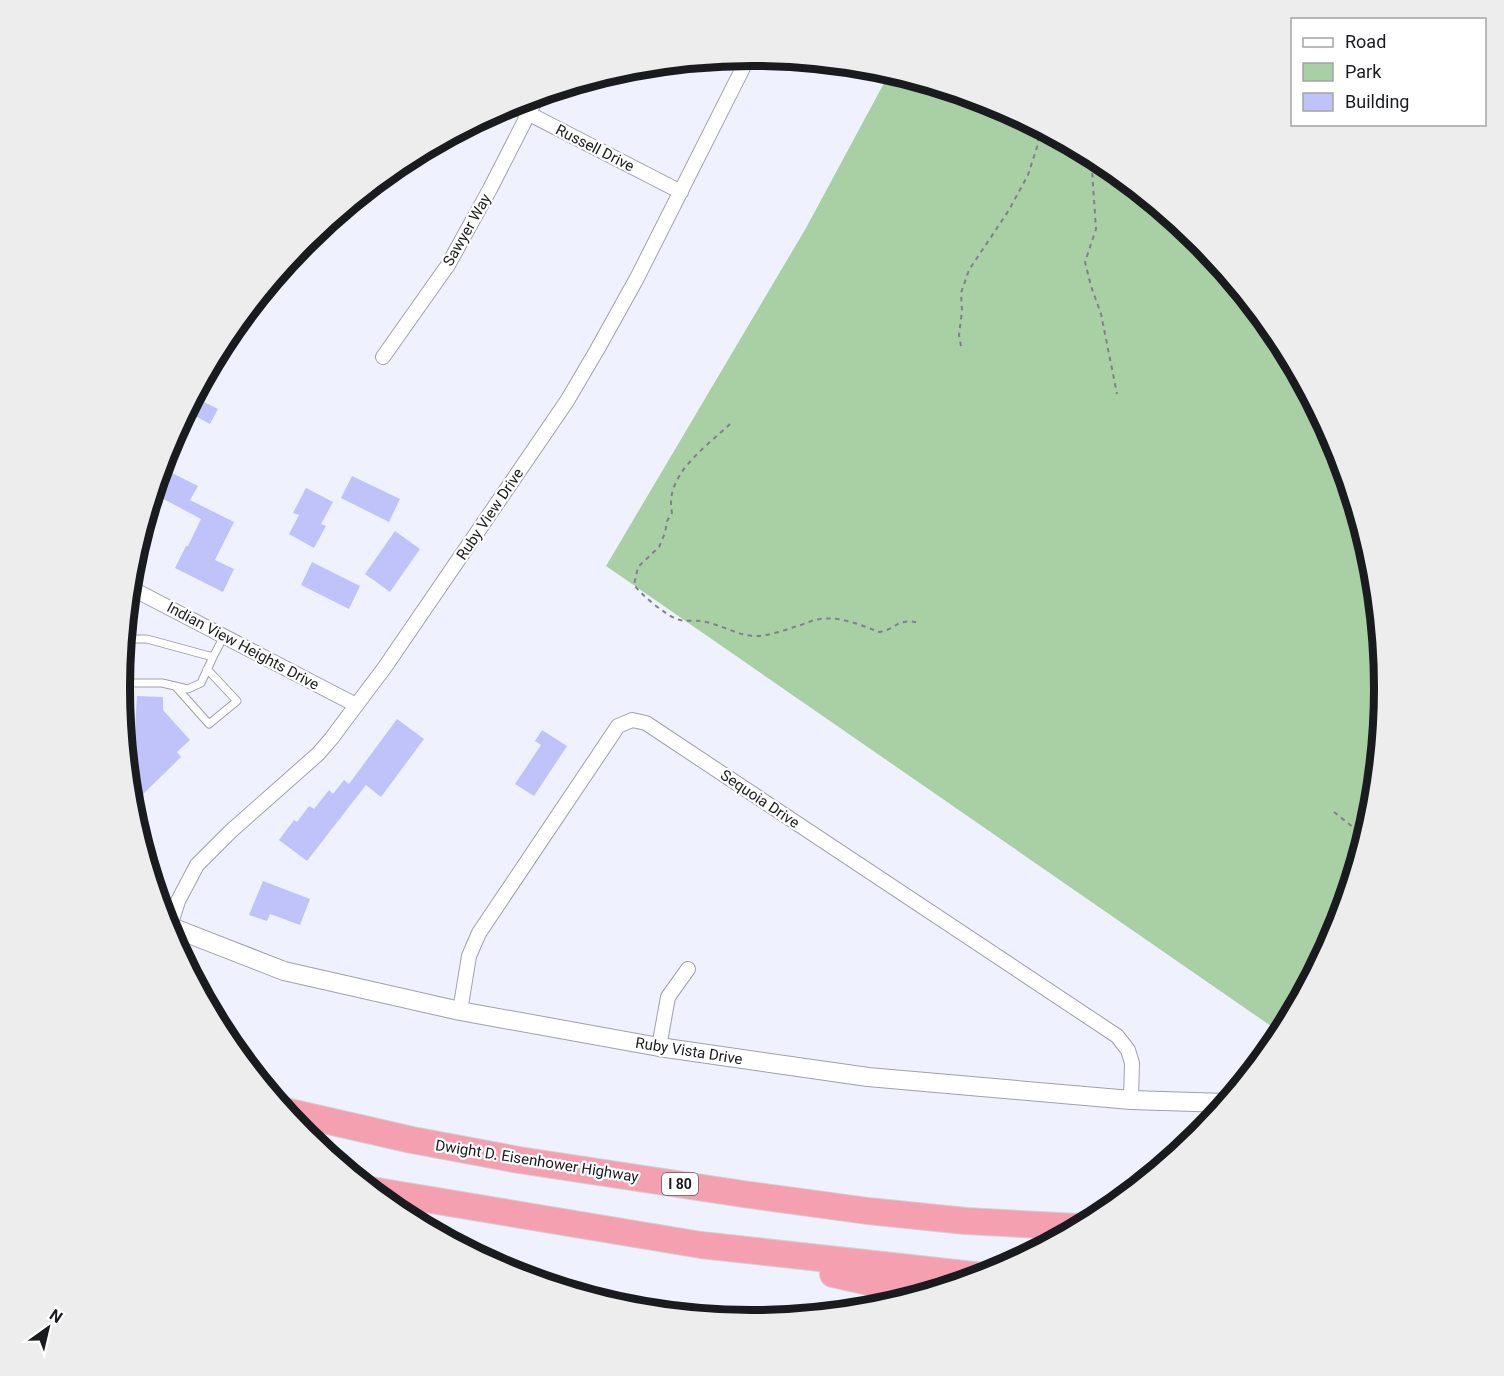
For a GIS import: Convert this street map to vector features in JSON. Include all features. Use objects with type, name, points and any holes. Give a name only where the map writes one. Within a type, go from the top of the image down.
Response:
[{"type":"highway","name":"Dwight D. Eisenhower Highway","points":[[299,1114],[412,1140],[509,1158],[731,1192],[868,1211],[966,1221],[1064,1226]]},
{"type":"highway","points":[[390,1193],[701,1245],[907,1290]]},
{"type":"highway","points":[[701,1245],[961,1274]]},
{"type":"street","name":"Ruby View Drive","points":[[173,914],[197,865],[331,740],[385,667],[567,400],[637,278],[744,66]]},
{"type":"street","name":"Sawyer Way","points":[[383,357],[448,265],[533,106]]},
{"type":"street","name":"Russell Drive","points":[[522,110],[681,192]]},
{"type":"street","name":"Indian View Heights Drive","points":[[138,591],[357,705]]},
{"type":"street","name":"Sequoia Drive","points":[[460,1011],[469,956],[479,933],[618,726],[632,720],[646,723],[1117,1036],[1128,1050],[1132,1063],[1131,1100]]},
{"type":"street","name":"Ruby Vista Drive","points":[[179,930],[284,971],[460,1011],[659,1047],[868,1077],[1131,1100],[1216,1103]]},
{"type":"street","points":[[659,1047],[668,997],[688,969]]},
{"type":"lane","points":[[130,683],[162,683],[188,689],[201,683],[224,636]]},
{"type":"lane","points":[[132,639],[147,639],[213,657]]},
{"type":"lane","points":[[176,687],[209,724],[237,701],[207,669]]},
{"type":"path","points":[[961,346],[959,335],[962,311],[961,293],[969,270],[1009,210],[1028,175],[1039,136]]},
{"type":"path","points":[[1091,167],[1096,229],[1085,262],[1101,314],[1117,394]]},
{"type":"path","points":[[730,424],[679,475],[669,501],[672,513],[667,521],[659,547],[638,567],[633,585],[638,591],[679,620],[707,622],[754,636],[782,631],[819,619],[851,622],[879,632],[902,621],[919,623]]},
{"type":"path","points":[[1334,812],[1357,831]]},
{"type":"green space","points":[[885,81],[913,87],[990,113],[1027,130],[1063,149],[1131,195],[1162,220],[1220,278],[1269,342],[1291,377],[1327,450],[1353,527],[1369,607],[1373,647],[1373,729],[1362,809],[1341,888],[1310,963],[1273,1028],[606,566],[806,228]]},
{"type":"building","points":[[201,400],[218,409],[210,424],[193,415]]},
{"type":"building","points":[[169,472],[198,486],[190,500],[234,522],[215,560],[234,569],[223,592],[175,568],[201,519],[160,497]]},
{"type":"building","points":[[352,476],[400,499],[389,522],[341,498]]},
{"type":"building","points":[[306,488],[333,502],[321,524],[326,526],[314,548],[289,534],[299,515],[293,513]]},
{"type":"building","points":[[395,531],[420,549],[390,592],[365,574]]},
{"type":"building","points":[[312,562],[360,586],[349,609],[301,585]]},
{"type":"building","points":[[137,696],[163,697],[163,710],[190,740],[177,752],[181,757],[140,797],[131,723],[135,727]]},
{"type":"building","points":[[397,719],[424,739],[381,797],[366,785],[307,861],[279,840],[294,820],[297,822],[309,806],[314,809],[329,790],[333,794],[344,780],[349,784]]},
{"type":"building","points":[[542,730],[567,746],[534,796],[515,784],[541,745],[535,741]]},
{"type":"building","points":[[263,881],[310,899],[300,925],[270,914],[267,921],[249,915]]}]
